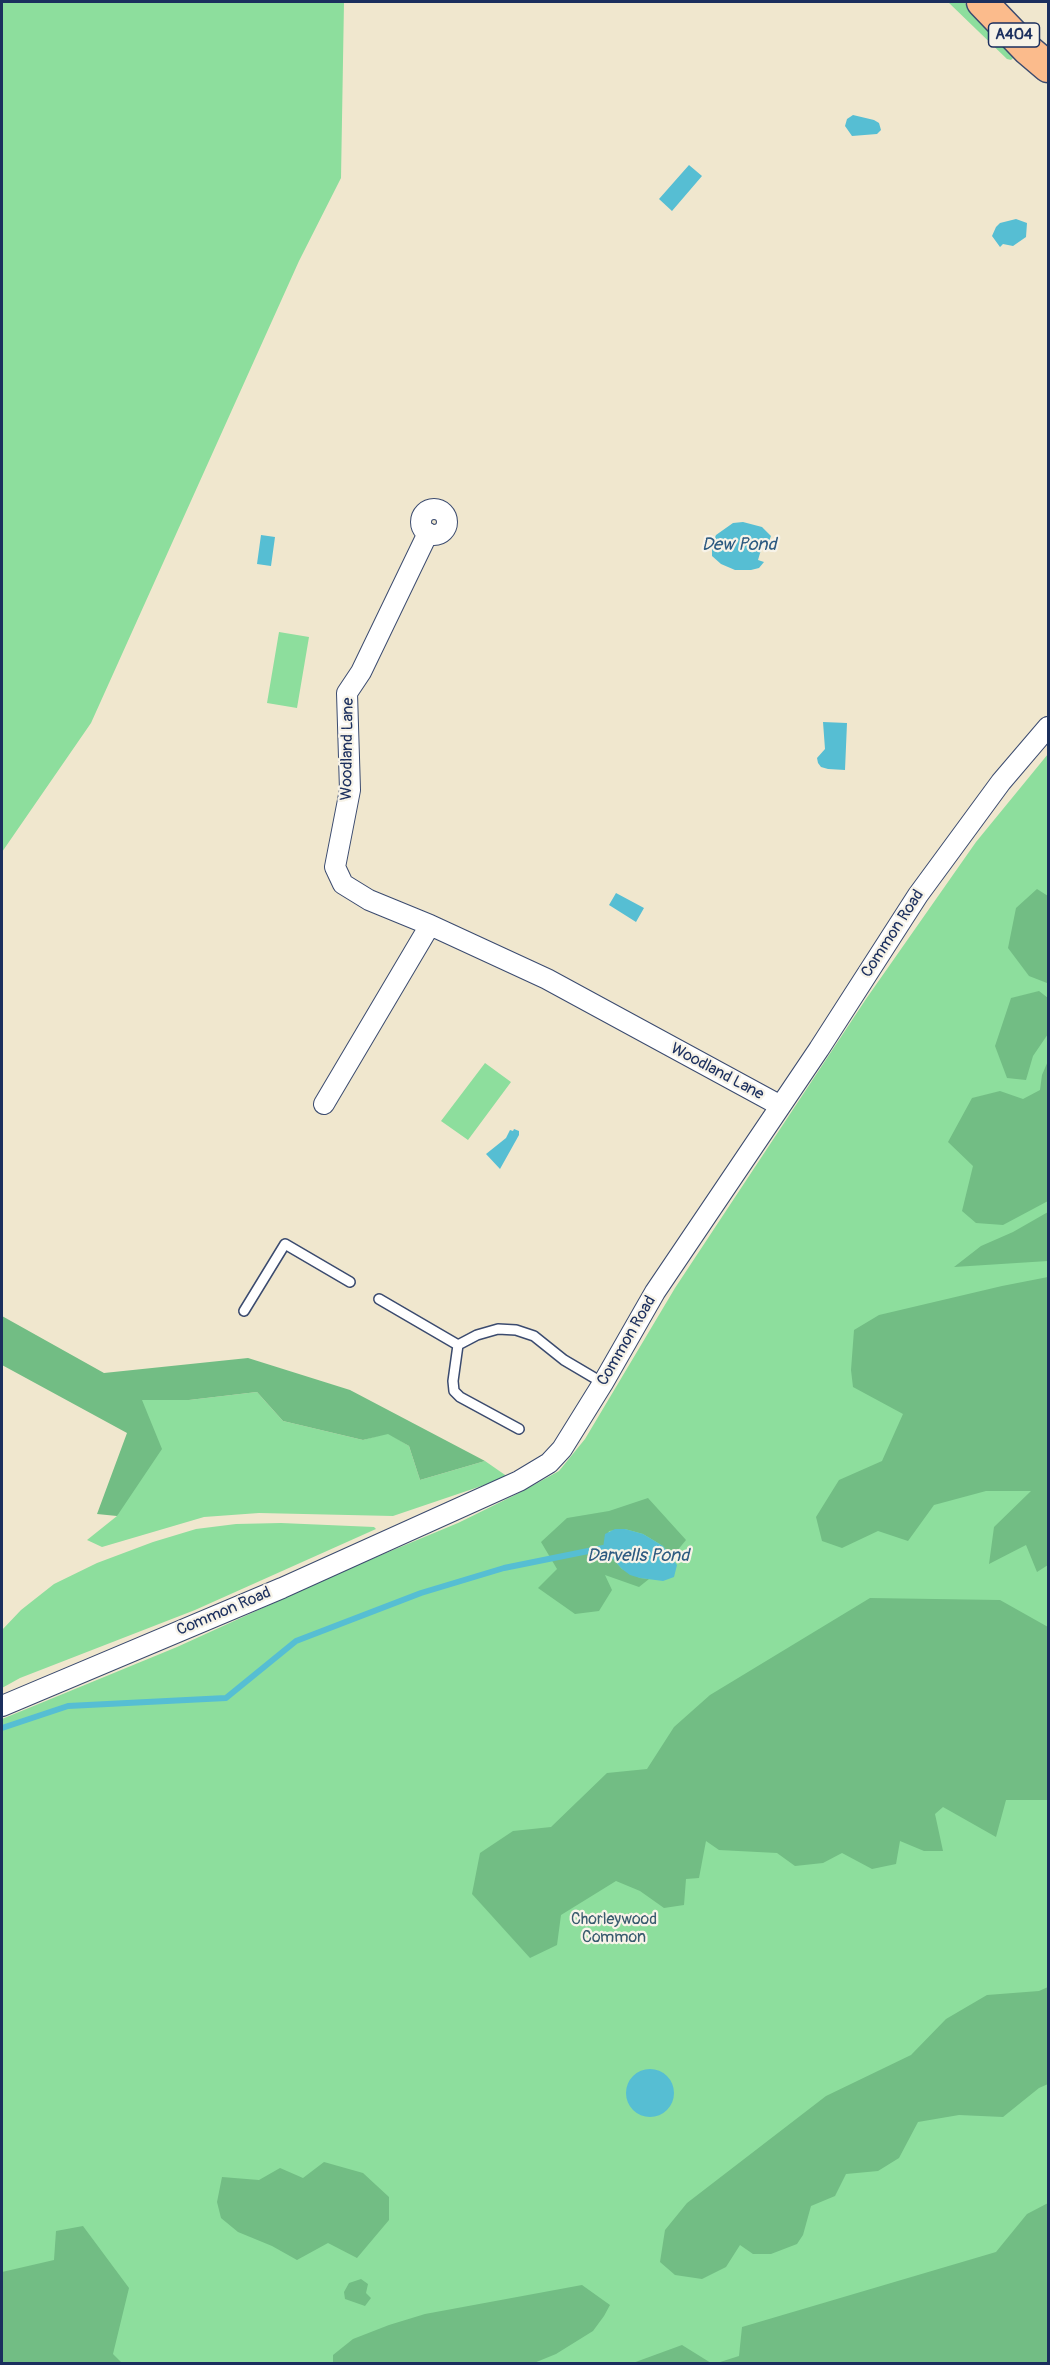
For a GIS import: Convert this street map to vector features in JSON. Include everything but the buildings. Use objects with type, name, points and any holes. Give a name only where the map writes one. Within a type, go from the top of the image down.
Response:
[{"type":"main road","name":"A404","points":[[982,2],[1028,50],[1048,67]]},
{"type":"street","name":"Woodland Lane","points":[[428,533],[361,672],[347,693],[350,790],[335,867],[342,884],[369,900],[430,925],[547,979],[779,1105]]},
{"type":"street","name":"Common Road","points":[[2,1706],[282,1588],[526,1478],[549,1463],[562,1449],[603,1383],[655,1292],[779,1105],[819,1049],[918,895],[1001,782],[1048,727]]},
{"type":"street","points":[[324,1104],[430,925]]},
{"type":"lane","points":[[244,1311],[285,1244],[350,1282]]},
{"type":"lane","points":[[380,1299],[458,1345]]},
{"type":"lane","points":[[458,1345],[477,1335],[498,1329],[516,1330],[534,1336],[564,1360],[603,1383]]},
{"type":"lane","points":[[458,1345],[453,1380],[454,1391],[460,1397],[519,1429]]},
{"type":"green space","points":[[2,2],[344,2],[341,178],[299,261],[91,723],[2,852]]},
{"type":"green space","points":[[948,2],[964,2],[1013,54],[1013,58],[1007,59]]},
{"type":"green space","points":[[279,632],[309,637],[297,708],[267,703]]},
{"type":"green space","name":"Chorleywood Common","points":[[1048,754],[1048,2363],[2,2363],[2,1719],[177,1647],[357,1565],[458,1523],[559,1471],[585,1439],[675,1288],[866,999],[976,842]]},
{"type":"green space","points":[[1037,889],[1048,896],[1047,983],[1029,976],[1008,948],[1016,908]]},
{"type":"green space","points":[[1039,991],[1048,998],[1048,1034],[1033,1056],[1026,1080],[1007,1078],[995,1046],[1011,998]]},
{"type":"green space","points":[[1048,1061],[1048,1201],[1003,1225],[976,1223],[962,1211],[973,1166],[948,1142],[972,1098],[1000,1091],[1023,1099],[1040,1090],[1042,1075]]},
{"type":"green space","points":[[485,1063],[511,1082],[468,1140],[441,1121]]},
{"type":"green space","points":[[1048,1212],[1048,1261],[954,1267],[981,1246],[1013,1232]]},
{"type":"green space","points":[[1048,1277],[1048,1565],[1037,1572],[1026,1545],[989,1564],[994,1527],[1031,1491],[986,1491],[934,1505],[908,1541],[878,1531],[842,1548],[822,1541],[816,1517],[839,1480],[882,1461],[903,1414],[853,1387],[851,1370],[854,1330],[879,1315]]},
{"type":"green space","points":[[2,1316],[104,1373],[248,1358],[350,1390],[485,1461],[420,1480],[409,1446],[388,1434],[363,1440],[283,1421],[257,1392],[189,1400],[142,1400],[162,1449],[117,1516],[97,1514],[127,1433],[2,1365]]},
{"type":"green space","points":[[257,1392],[283,1421],[363,1440],[388,1433],[409,1446],[420,1480],[485,1461],[508,1477],[393,1516],[259,1513],[204,1517],[102,1547],[87,1540],[117,1516],[141,1400],[189,1400]]},
{"type":"green space","points":[[648,1498],[686,1540],[672,1557],[663,1546],[643,1534],[625,1529],[609,1531],[603,1548],[622,1569],[640,1578],[649,1579],[639,1587],[605,1575],[612,1590],[599,1611],[575,1614],[538,1588],[557,1569],[541,1542],[567,1518],[609,1511]]},
{"type":"green space","points":[[281,1523],[374,1527],[376,1529],[195,1610],[20,1678],[2,1688],[2,1630],[21,1610],[54,1584],[97,1563],[196,1529],[236,1524]]},
{"type":"green space","points":[[870,1598],[1000,1600],[1048,1627],[1048,1800],[1006,1800],[996,1837],[943,1807],[935,1814],[943,1851],[924,1851],[900,1841],[896,1864],[872,1869],[842,1853],[823,1863],[795,1866],[777,1853],[719,1850],[706,1841],[699,1878],[686,1879],[684,1905],[664,1908],[640,1891],[616,1881],[561,1915],[557,1945],[530,1958],[472,1894],[480,1853],[513,1831],[551,1827],[607,1773],[647,1769],[674,1727],[710,1695]]},
{"type":"green space","points":[[1048,1987],[1048,2084],[1039,2088],[1003,2117],[959,2115],[918,2122],[899,2158],[878,2171],[846,2174],[835,2196],[811,2206],[803,2235],[797,2244],[771,2254],[753,2254],[740,2245],[726,2267],[702,2279],[675,2275],[660,2262],[665,2230],[687,2203],[826,2096],[911,2055],[946,2019],[987,1995],[1039,1991]]},
{"type":"green space","points":[[324,2162],[363,2173],[389,2197],[389,2220],[357,2258],[328,2243],[297,2260],[272,2246],[238,2232],[221,2218],[217,2202],[222,2177],[259,2180],[280,2168],[303,2178]]},
{"type":"green space","points":[[1048,2203],[1048,2363],[717,2363],[739,2356],[742,2327],[996,2252],[1027,2214]]},
{"type":"green space","points":[[83,2226],[129,2288],[113,2354],[122,2363],[2,2363],[2,2272],[54,2260],[56,2231]]},
{"type":"green space","points":[[361,2279],[368,2284],[366,2293],[371,2298],[365,2306],[345,2299],[344,2292],[349,2283]]},
{"type":"green space","points":[[582,2285],[610,2305],[604,2316],[593,2331],[556,2354],[534,2363],[333,2363],[333,2355],[353,2339],[389,2325],[425,2314]]},
{"type":"green space","points":[[682,2345],[711,2363],[633,2363],[641,2360]]},
{"type":"water","points":[[853,115],[874,120],[879,123],[881,130],[877,134],[852,136],[845,126],[847,119]]},
{"type":"water","points":[[689,165],[702,176],[672,211],[659,199]]},
{"type":"water","points":[[1016,219],[1027,223],[1026,237],[1013,246],[1003,244],[1000,247],[992,236],[996,227],[1000,223]]},
{"type":"water","name":"Dew Pond","points":[[743,522],[762,527],[771,536],[768,544],[763,543],[758,560],[764,562],[759,568],[735,570],[721,564],[712,556],[712,545],[716,535],[733,523]]},
{"type":"water","points":[[261,535],[275,537],[271,566],[257,564]]},
{"type":"water","points":[[823,722],[847,723],[845,770],[828,769],[821,767],[818,763],[817,758],[825,749]]},
{"type":"water","points":[[616,893],[644,908],[636,922],[609,905]]},
{"type":"water","points":[[510,1130],[519,1131],[519,1135],[500,1169],[486,1154],[506,1138]]},
{"type":"water","name":"Darvells Pond","points":[[615,1529],[643,1534],[663,1546],[677,1565],[674,1577],[663,1581],[640,1578],[622,1569],[603,1548],[605,1534]]},
{"type":"water","points":[[650,2069],[667,2076],[674,2093],[667,2110],[650,2117],[633,2110],[626,2093],[633,2076]]},
{"type":"waterway","points":[[2,1728],[68,1706],[226,1698],[296,1641],[421,1593],[504,1568],[603,1548]]}]
